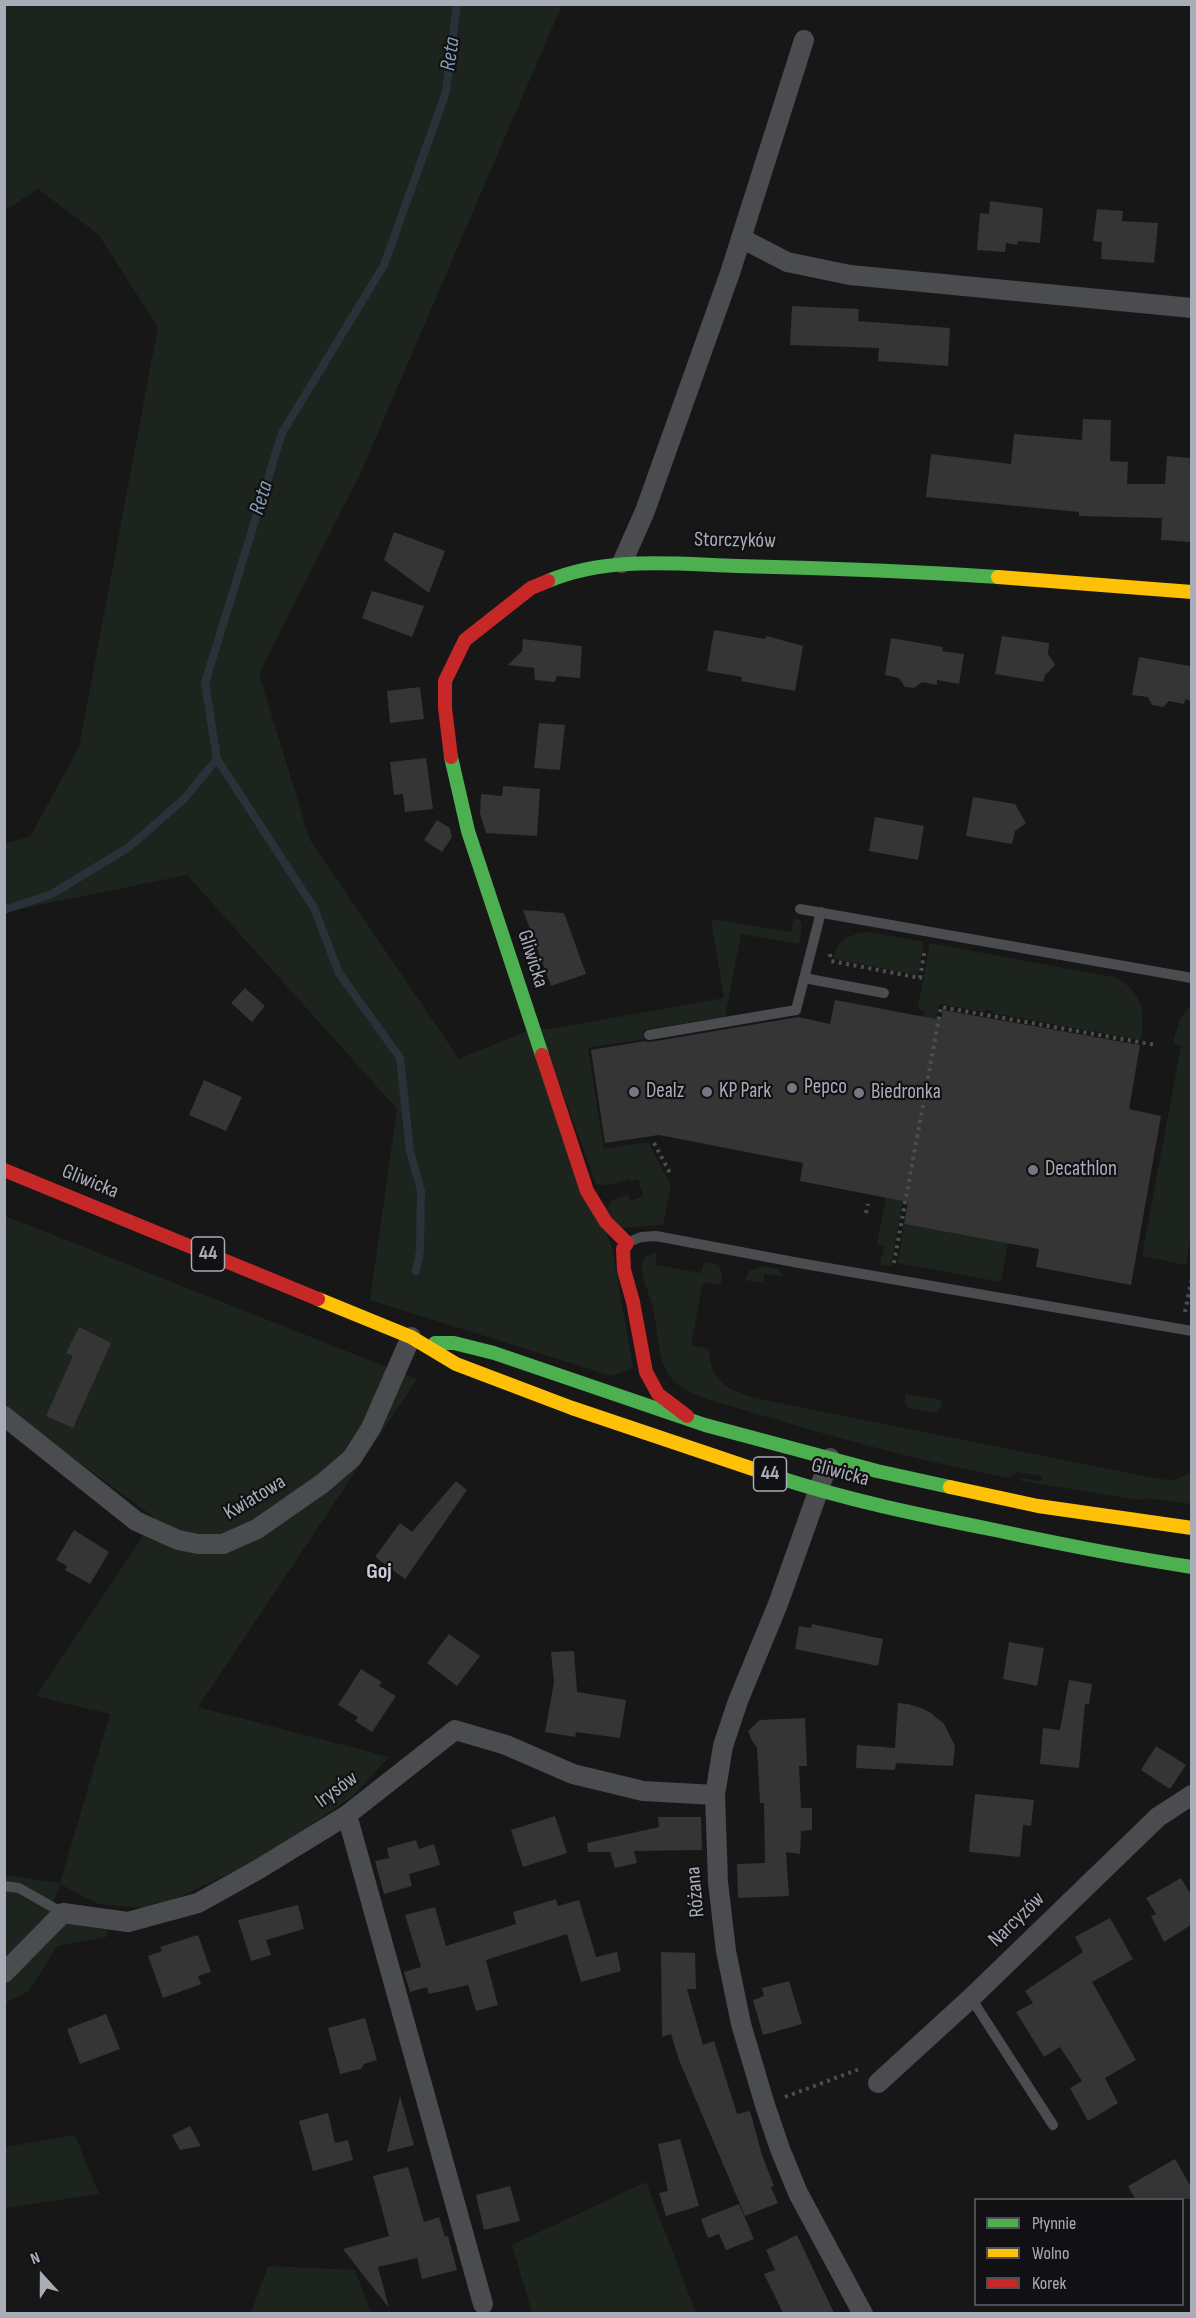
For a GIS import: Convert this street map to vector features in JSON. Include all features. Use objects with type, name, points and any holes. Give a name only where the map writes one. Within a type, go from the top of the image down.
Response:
[{"type":"main road","name":"Storczyków","points":[[622,563],[887,569],[1191,592]]},
{"type":"main road","name":"Gliwicka","points":[[622,563],[569,572],[531,588],[465,640],[445,681],[445,708],[453,772],[468,831],[583,1181],[597,1213],[611,1231],[627,1243],[623,1249],[624,1270],[649,1378],[666,1401],[678,1411],[705,1425]]},
{"type":"main road","name":"Gliwicka","points":[[4,1170],[418,1341],[456,1364],[561,1404],[819,1491],[1130,1558],[1191,1567]]},
{"type":"main road","name":"Gliwicka","points":[[418,1341],[454,1342],[494,1353],[705,1425],[830,1458],[1028,1503],[1191,1528]]},
{"type":"street","points":[[622,563],[645,511],[741,238],[804,40]]},
{"type":"street","points":[[741,238],[787,262],[850,275],[1191,308]]},
{"type":"street","name":"Kwiatowa","points":[[4,1416],[136,1521],[178,1540],[198,1544],[223,1544],[257,1529],[323,1483],[352,1458],[371,1428],[382,1400],[418,1341]]},
{"type":"street","name":"Różana","points":[[830,1458],[778,1604],[738,1701],[723,1746],[715,1795],[718,1882],[726,1951],[741,2024],[765,2105],[798,2193],[863,2313]]},
{"type":"street","name":"Irysów","points":[[63,1913],[128,1922],[198,1903],[347,1815],[455,1730],[506,1744],[573,1774],[643,1791],[715,1795]]},
{"type":"street","name":"Narcyzów","points":[[878,2083],[971,1998],[1158,1817],[1191,1795]]},
{"type":"street","points":[[347,1815],[483,2304]]},
{"type":"street","points":[[4,1973],[63,1913]]},
{"type":"lane","points":[[800,909],[1191,978]]},
{"type":"lane","points":[[649,1035],[796,1010],[821,912]]},
{"type":"lane","points":[[804,978],[884,993]]},
{"type":"lane","points":[[627,1243],[641,1237],[656,1236],[1187,1330]]},
{"type":"lane","points":[[4,1886],[20,1888],[63,1913]]},
{"type":"lane","points":[[971,1998],[1053,2125]]},
{"type":"path","points":[[831,948],[831,960],[920,978],[923,961]]},
{"type":"path","points":[[891,1279],[941,1007],[1156,1045]]},
{"type":"path","points":[[654,1143],[670,1173]]},
{"type":"path","points":[[866,1213],[867,1204]]},
{"type":"path","points":[[1187,1330],[1191,1278]]},
{"type":"path","points":[[765,2105],[864,2067]]},
{"type":"shaded area","points":[[5,5],[562,5],[361,472],[259,674],[310,840],[459,1059],[527,1031],[612,1247],[633,1368],[612,1376],[370,1300],[397,1109],[187,875],[5,912],[5,843],[30,837],[79,747],[158,327],[98,234],[38,189],[5,210]]},
{"type":"shaded area","points":[[794,918],[799,919],[802,924],[799,944],[741,934],[725,1017],[643,1030],[644,1039],[588,1048],[604,1149],[648,1142],[671,1185],[663,1225],[619,1228],[607,1208],[612,1200],[628,1195],[630,1201],[643,1196],[638,1179],[608,1185],[596,1184],[539,1028],[550,1029],[724,998],[711,919],[791,932]]},
{"type":"shaded area","points":[[868,932],[924,942],[918,975],[834,959],[837,947],[845,939]]},
{"type":"shaded area","points":[[930,943],[1117,978],[1126,984],[1140,1004],[1143,1020],[1141,1040],[992,1013],[993,1011],[985,1009],[985,1012],[939,1004],[891,1266],[880,1265],[884,1246],[877,1244],[916,1042],[920,1040],[925,1011],[918,1006]]},
{"type":"shaded area","points":[[1191,1005],[1192,1228],[1186,1265],[1142,1256],[1181,1046],[1173,1043],[1180,1018]]},
{"type":"shaded area","points":[[5,1216],[417,1379],[198,1707],[389,1757],[353,1796],[264,1857],[154,1909],[98,1904],[60,1884],[50,1912],[107,1930],[107,1937],[57,1946],[29,1991],[5,2003],[5,1875],[60,1883],[110,1714],[36,1696],[155,1518],[5,1408]]},
{"type":"shaded area","points":[[904,1224],[1008,1243],[1001,1282],[898,1263]]},
{"type":"shaded area","points":[[657,1253],[656,1265],[701,1273],[704,1262],[719,1265],[722,1273],[721,1285],[703,1282],[691,1345],[709,1349],[711,1365],[717,1376],[725,1385],[736,1391],[789,1405],[1158,1479],[1174,1480],[1191,1473],[1191,1504],[1145,1498],[1139,1500],[1021,1481],[1022,1478],[1041,1481],[1042,1476],[1017,1472],[1008,1478],[943,1464],[815,1431],[698,1396],[672,1379],[667,1372],[659,1348],[653,1310],[642,1268],[642,1263],[647,1256]]},
{"type":"shaded area","points":[[764,1266],[778,1269],[783,1276],[764,1274],[763,1283],[745,1280],[749,1271]]},
{"type":"shaded area","points":[[905,1394],[942,1400],[941,1407],[935,1413],[909,1408],[905,1404]]},
{"type":"shaded area","points":[[75,2135],[99,2194],[5,2208],[5,2147]]},
{"type":"shaded area","points":[[646,2182],[696,2313],[532,2313],[512,2245]]},
{"type":"shaded area","points":[[268,2266],[355,2270],[371,2313],[251,2313]]},
{"type":"building","points":[[990,201],[1043,208],[1040,243],[1018,241],[1017,245],[1006,243],[1005,252],[977,250],[980,213],[989,214]]},
{"type":"building","points":[[1097,209],[1123,211],[1122,221],[1158,223],[1154,263],[1101,259],[1102,242],[1093,241]]},
{"type":"building","points":[[792,306],[859,309],[858,321],[950,328],[948,366],[878,361],[879,348],[790,345]]},
{"type":"building","points":[[1083,419],[1111,420],[1110,461],[1128,462],[1127,484],[1165,484],[1167,456],[1191,458],[1191,542],[1161,540],[1162,518],[1079,516],[1079,512],[926,497],[931,454],[1011,464],[1014,434],[1082,440]]},
{"type":"building","points":[[394,532],[445,551],[429,593],[384,560]]},
{"type":"building","points":[[372,591],[424,606],[412,637],[362,618]]},
{"type":"building","points":[[714,630],[765,639],[767,636],[803,646],[795,691],[741,681],[742,677],[707,671]]},
{"type":"building","points":[[1002,636],[1049,643],[1048,654],[1055,665],[1045,675],[1043,682],[995,674]]},
{"type":"building","points":[[891,638],[943,647],[942,651],[964,654],[959,684],[937,680],[937,685],[922,682],[914,688],[905,687],[899,678],[885,675]]},
{"type":"building","points":[[523,639],[582,646],[580,678],[557,676],[555,682],[535,680],[534,668],[508,665],[522,651]]},
{"type":"building","points":[[1139,657],[1190,666],[1191,701],[1185,699],[1184,704],[1169,701],[1163,707],[1152,705],[1148,697],[1132,695]]},
{"type":"building","points":[[420,687],[424,719],[390,723],[387,691]]},
{"type":"building","points":[[539,723],[565,725],[560,770],[534,768]]},
{"type":"building","points":[[426,758],[433,809],[405,812],[403,794],[394,795],[390,762]]},
{"type":"building","points":[[503,786],[540,789],[537,836],[486,833],[480,813],[481,794],[502,796]]},
{"type":"building","points":[[973,797],[1015,804],[1026,823],[1015,831],[1012,844],[966,836]]},
{"type":"building","points":[[875,817],[924,826],[918,860],[869,851]]},
{"type":"building","points":[[437,820],[450,828],[452,837],[442,852],[424,840]]},
{"type":"building","points":[[523,910],[564,913],[586,974],[551,986]]},
{"type":"building","points":[[245,988],[265,1006],[252,1022],[231,1003]]},
{"type":"building","points":[[835,1000],[941,1020],[943,1010],[1140,1045],[1129,1109],[1161,1116],[1131,1285],[1036,1267],[1039,1249],[904,1224],[908,1202],[800,1181],[803,1163],[659,1135],[605,1143],[591,1050],[798,1017],[830,1024]]},
{"type":"building","points":[[204,1080],[242,1097],[226,1131],[189,1115]]},
{"type":"building","points":[[79,1327],[111,1343],[73,1428],[46,1416],[73,1356],[66,1353]]},
{"type":"building","points":[[456,1481],[467,1490],[405,1579],[375,1557],[400,1523],[412,1532]]},
{"type":"building","points":[[74,1530],[109,1552],[90,1584],[65,1570],[67,1566],[56,1560]]},
{"type":"building","points":[[812,1624],[883,1639],[878,1666],[795,1649],[799,1626],[811,1628]]},
{"type":"building","points":[[449,1634],[480,1656],[457,1686],[427,1663]]},
{"type":"building","points":[[1009,1642],[1044,1648],[1037,1686],[1003,1679]]},
{"type":"building","points":[[574,1651],[577,1692],[626,1700],[620,1738],[576,1732],[575,1737],[545,1732],[554,1682],[551,1652]]},
{"type":"building","points":[[361,1669],[382,1682],[379,1686],[396,1696],[372,1732],[355,1721],[358,1717],[338,1705]]},
{"type":"building","points":[[1069,1680],[1092,1684],[1089,1704],[1085,1704],[1079,1768],[1040,1764],[1043,1728],[1060,1730]]},
{"type":"building","points":[[898,1703],[921,1708],[944,1724],[955,1746],[953,1766],[896,1763],[895,1770],[856,1768],[857,1745],[895,1748]]},
{"type":"building","points":[[805,1718],[807,1766],[799,1766],[801,1808],[812,1808],[812,1830],[801,1831],[800,1854],[786,1852],[789,1896],[738,1898],[737,1864],[765,1863],[764,1803],[760,1803],[757,1747],[748,1731],[760,1720]]},
{"type":"building","points":[[1156,1746],[1186,1765],[1170,1789],[1141,1770]]},
{"type":"building","points":[[975,1794],[1034,1800],[1031,1826],[1023,1825],[1020,1857],[969,1852]]},
{"type":"building","points":[[555,1816],[567,1853],[523,1867],[511,1830]]},
{"type":"building","points":[[658,1817],[701,1817],[702,1850],[634,1851],[637,1863],[615,1868],[610,1852],[588,1852],[587,1843],[659,1827]]},
{"type":"building","points":[[416,1840],[419,1849],[434,1844],[440,1865],[409,1874],[412,1886],[384,1894],[375,1861],[389,1858],[387,1848]]},
{"type":"building","points":[[1181,1878],[1191,1895],[1191,1925],[1164,1942],[1151,1916],[1156,1914],[1146,1898]]},
{"type":"building","points":[[556,1899],[558,1906],[579,1900],[596,1957],[617,1952],[621,1971],[581,1982],[567,1934],[486,1960],[498,2005],[476,2011],[468,1985],[429,1994],[427,1987],[410,1992],[404,1972],[421,1967],[405,1915],[435,1907],[446,1946],[516,1924],[513,1912]]},
{"type":"building","points":[[298,1905],[304,1929],[266,1940],[271,1955],[251,1961],[238,1920]]},
{"type":"building","points":[[1110,1918],[1133,1959],[1092,1982],[1136,2060],[1105,2078],[1118,2103],[1088,2121],[1070,2088],[1082,2081],[1060,2047],[1044,2057],[1016,2012],[1033,2003],[1025,1991],[1083,1952],[1075,1937]]},
{"type":"building","points":[[198,1935],[211,1972],[198,1976],[201,1984],[163,1998],[148,1956],[162,1951],[160,1947]]},
{"type":"building","points":[[661,1952],[695,1953],[696,1989],[687,1989],[703,2045],[714,2041],[737,2114],[750,2111],[762,2155],[774,2186],[771,2187],[778,2203],[745,2216],[679,2060],[671,2034],[662,2037]]},
{"type":"building","points":[[789,1981],[802,2024],[763,2035],[753,2000],[764,1996],[762,1988]]},
{"type":"building","points":[[106,2014],[120,2049],[80,2064],[67,2029]]},
{"type":"building","points":[[365,2018],[377,2060],[364,2064],[361,2069],[340,2074],[328,2028]]},
{"type":"building","points":[[400,2096],[414,2145],[387,2152]]},
{"type":"building","points":[[328,2113],[335,2143],[348,2140],[353,2160],[313,2171],[299,2121]]},
{"type":"building","points":[[190,2126],[201,2146],[180,2150],[172,2135]]},
{"type":"building","points":[[680,2139],[699,2206],[666,2216],[659,2193],[668,2191],[658,2144]]},
{"type":"building","points":[[1175,2159],[1191,2187],[1191,2199],[1134,2198],[1128,2186]]},
{"type":"building","points":[[408,2167],[424,2222],[439,2217],[445,2237],[448,2236],[457,2270],[422,2279],[417,2258],[378,2267],[389,2308],[343,2249],[389,2236],[373,2176]]},
{"type":"building","points":[[510,2186],[520,2221],[484,2230],[476,2195]]},
{"type":"building","points":[[739,2204],[754,2239],[726,2250],[719,2234],[708,2238],[701,2219]]},
{"type":"building","points":[[797,2235],[834,2313],[783,2313],[764,2274],[775,2270],[766,2250]]},
{"type":"waterway","name":"Reta","points":[[4,910],[52,894],[129,847],[184,799],[217,759],[205,683],[282,433],[384,265],[446,92],[457,4]]},
{"type":"waterway","points":[[217,759],[314,908],[339,973],[400,1058],[410,1151],[421,1191],[420,1251],[416,1271]]},
{"type":"traffic: fast","points":[[548,581],[594,568],[641,563],[868,570],[998,577]]},
{"type":"traffic: fast","points":[[451,757],[468,831],[542,1055]]},
{"type":"traffic: fast","points":[[435,1343],[454,1343],[494,1353],[705,1425],[877,1471],[950,1487]]},
{"type":"traffic: fast","points":[[774,1476],[911,1513],[1093,1550],[1192,1567]]},
{"type":"traffic: slow","points":[[998,577],[1192,592]]},
{"type":"traffic: slow","points":[[318,1299],[411,1337],[456,1364],[572,1408],[774,1476]]},
{"type":"traffic: slow","points":[[950,1487],[1038,1506],[1192,1528]]},
{"type":"traffic: jam","points":[[451,757],[445,708],[445,681],[465,640],[531,588],[548,581]]},
{"type":"traffic: jam","points":[[542,1055],[587,1191],[606,1222],[627,1243],[623,1249],[624,1270],[633,1302],[646,1372],[658,1394],[687,1416]]},
{"type":"traffic: jam","points":[[4,1170],[318,1299]]},
{"type":"place","name":"Pepco","points":[[792,1088]]},
{"type":"place","name":"Dealz","points":[[634,1092]]},
{"type":"place","name":"KP Park","points":[[707,1092]]},
{"type":"place","name":"Biedronka","points":[[859,1093]]},
{"type":"place","name":"Decathlon","points":[[1033,1170]]},
{"type":"district","name":"Goj","points":[[379,1572]]}]
